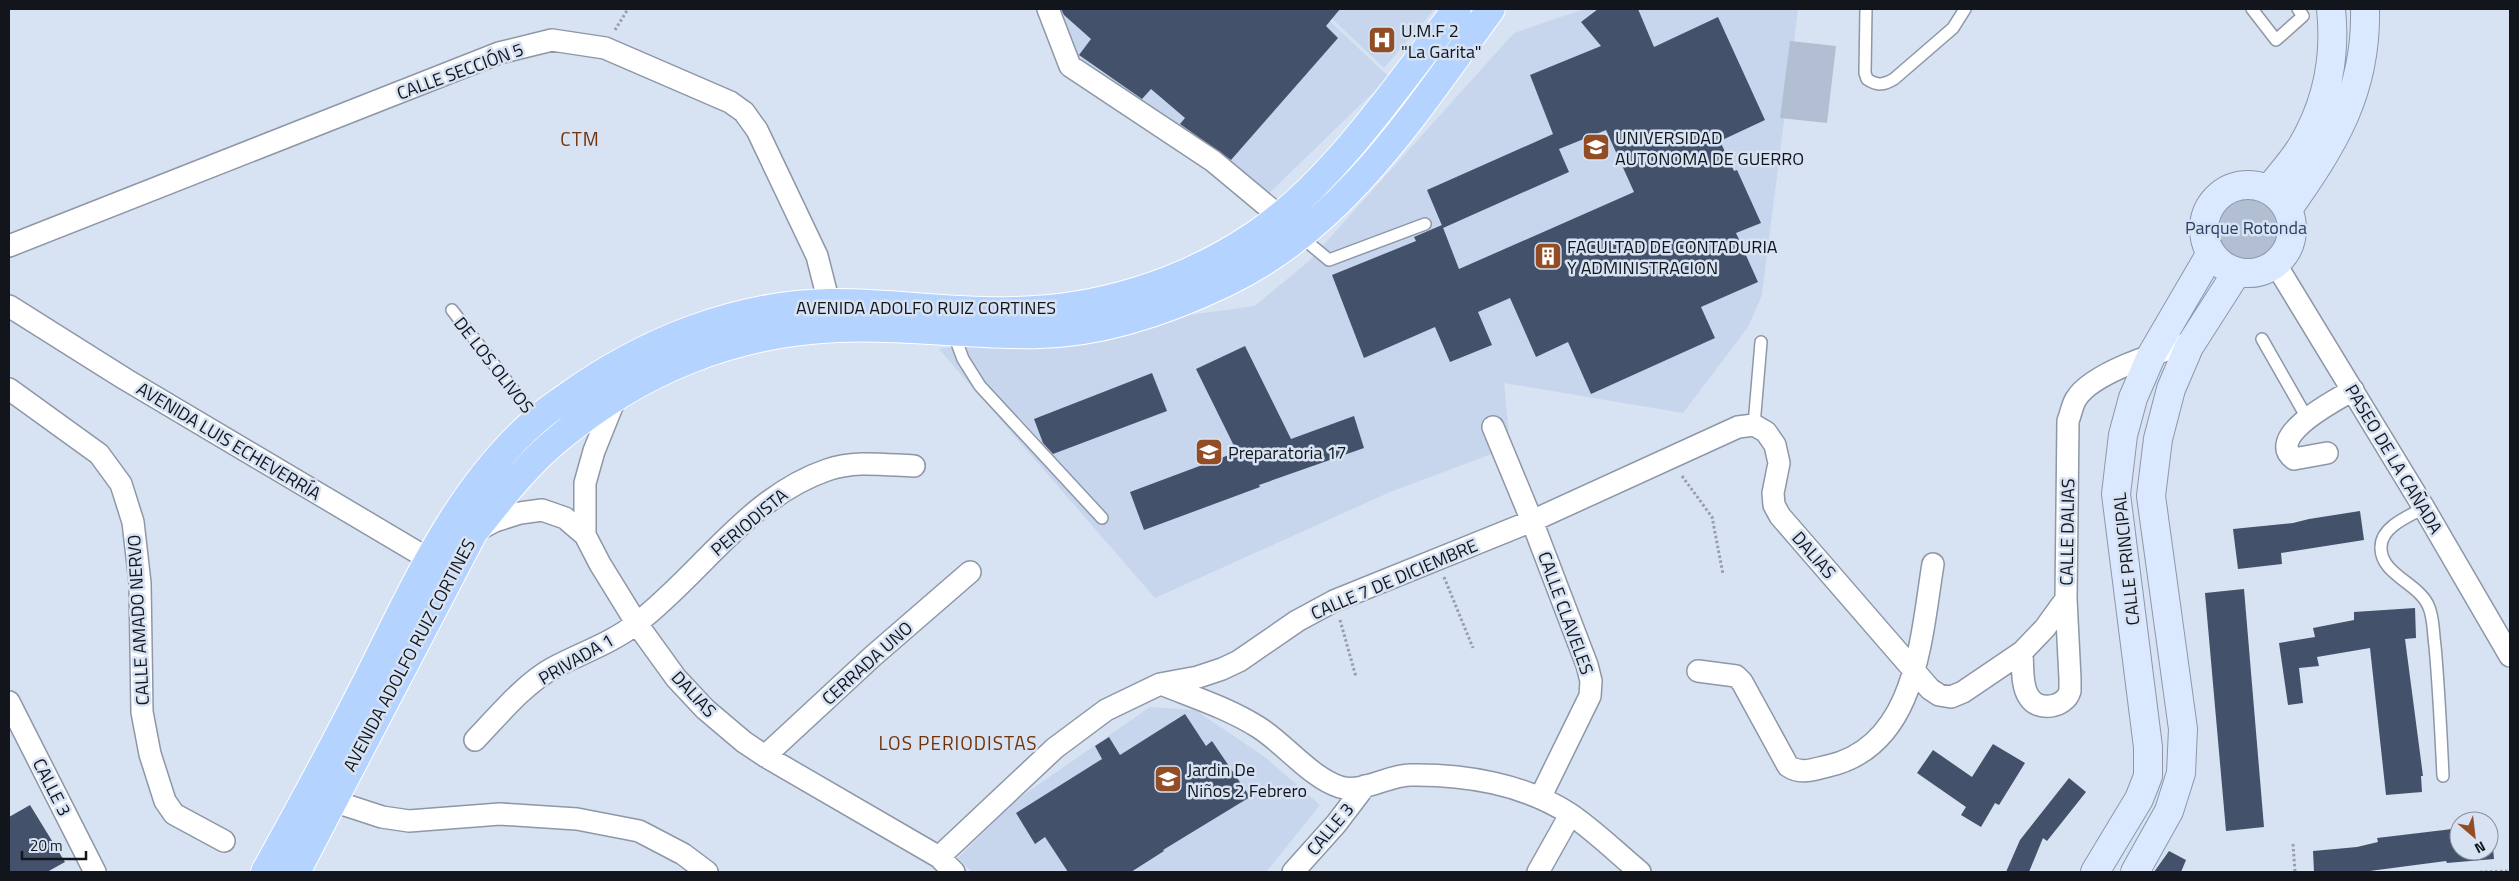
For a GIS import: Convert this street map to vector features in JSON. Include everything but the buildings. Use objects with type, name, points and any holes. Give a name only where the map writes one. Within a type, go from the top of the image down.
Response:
[{"type":"main road","name":"AVENIDA ADOLFO RUIZ CORTINES","points":[[296,872],[334,801],[439,566],[436,544],[475,486],[536,419],[605,370],[665,339],[725,319],[788,306],[829,303],[1010,312],[1061,309],[1125,296],[1188,272],[1254,236],[1298,202],[1342,155],[1457,9]]},
{"type":"main road","name":"AVENIDA ADOLFO RUIZ CORTINES","points":[[265,872],[439,566],[473,533],[511,485],[558,439],[617,394],[670,366],[728,345],[778,334],[839,328],[1041,334],[1101,327],[1157,312],[1229,282],[1280,251],[1300,236],[1324,217],[1357,185],[1399,134],[1491,9]]},
{"type":"street","points":[[1048,9],[1070,66],[1213,161],[1280,216],[1300,236]]},
{"type":"street","points":[[2269,189],[2302,146],[2320,106],[2331,66],[2334,37],[2331,9]]},
{"type":"street","points":[[2288,209],[2316,168],[2340,127],[2358,82],[2366,34],[2365,9]]},
{"type":"street","name":"CALLE SECCIÓN 5","points":[[9,246],[500,53],[552,40],[605,48],[730,102],[744,112],[757,130],[818,256],[829,303]]},
{"type":"street","points":[[2249,184],[2269,189],[2280,198],[2288,209],[2292,225],[2290,242],[2282,257],[2275,263],[2254,273],[2238,272],[2226,268],[2215,260],[2204,242],[2203,221],[2212,201],[2228,188],[2249,184]]},
{"type":"street","name":"CALLE PRINCIPAL","points":[[2095,872],[2139,799],[2148,776],[2148,747],[2116,494],[2123,435],[2133,398],[2152,354],[2211,253]]},
{"type":"street","name":"PASEO DE LA CAÑADA","points":[[2275,263],[2424,508],[2510,656]]},
{"type":"street","name":"CALLE PRINCIPAL","points":[[2141,861],[2169,810],[2181,773],[2183,729],[2152,496],[2158,439],[2169,397],[2192,342],[2238,272]]},
{"type":"street","name":"AVENIDA LUIS ECHEVERRÍA","points":[[10,312],[439,566]]},
{"type":"street","name":"CALLE DALIAS","points":[[1914,673],[1939,695],[1951,697],[1963,692],[2022,652],[2046,628],[2066,599],[2068,421],[2076,398],[2108,374],[2152,354],[2192,342]]},
{"type":"street","name":"CALLE AMADO NERVO","points":[[9,389],[99,454],[120,484],[133,522],[139,574],[142,712],[150,754],[165,801],[174,814],[224,841]]},
{"type":"street","points":[[2327,453],[2294,459],[2289,455],[2287,447],[2289,438],[2307,418],[2353,390]]},
{"type":"street","points":[[585,536],[585,483],[594,451],[617,394]]},
{"type":"street","name":"CALLE 7 DE DICIEMBRE","points":[[938,857],[1055,748],[1106,710],[1160,684],[1198,677],[1222,669],[1239,661],[1297,621],[1334,601],[1532,521],[1738,428],[1754,425]]},
{"type":"street","name":"DALIAS","points":[[1754,425],[1766,432],[1776,445],[1779,463],[1773,493],[1774,505],[1780,516],[1914,673]]},
{"type":"street","name":"CALLE CLAVELES","points":[[1494,427],[1587,665],[1591,681],[1590,696],[1540,798]]},
{"type":"street","name":"PERIODISTA","points":[[636,624],[762,507],[789,487],[829,470],[866,464],[914,466]]},
{"type":"street","name":"DALIAS","points":[[473,533],[512,515],[542,510],[565,518],[585,536],[636,624],[676,678],[705,709],[744,742],[765,756],[938,857],[954,872]]},
{"type":"street","points":[[1698,671],[1736,676],[1742,682],[1788,766],[1795,771],[1805,771],[1840,764],[1869,749],[1892,723],[1914,673],[1933,564]]},
{"type":"street","name":"CERRADA UNO","points":[[765,756],[873,656],[970,572]]},
{"type":"street","points":[[2022,652],[2026,691],[2029,698],[2035,704],[2046,707],[2065,699],[2070,691],[2066,599]]},
{"type":"street","name":"PRIVADA 1","points":[[475,740],[522,691],[552,669],[608,642],[636,624]]},
{"type":"street","points":[[1160,684],[1257,727],[1285,746],[1323,780],[1342,788],[1365,786],[1403,775],[1448,774],[1517,790],[1540,798],[1570,815],[1640,872]]},
{"type":"street","name":"CALLE 3","points":[[9,702],[95,872]]},
{"type":"street","name":"CALLE 3","points":[[1293,872],[1336,824],[1365,786]]},
{"type":"street","points":[[334,801],[382,817],[409,821],[500,814],[577,819],[639,831],[683,854],[707,872]]},
{"type":"street","points":[[1538,872],[1570,815]]},
{"type":"street","points":[[2116,836],[2141,861]]},
{"type":"lane","points":[[1866,9],[1865,73],[1867,79],[1878,84],[1887,83],[1894,79],[1953,28],[1965,9]]},
{"type":"lane","points":[[2252,9],[2276,40],[2304,16],[2298,9]]},
{"type":"lane","points":[[1300,236],[1329,260],[1424,224]]},
{"type":"lane","name":"DE LOS OLIVOS","points":[[452,310],[536,419]]},
{"type":"lane","points":[[952,331],[963,359],[980,386],[1102,518]]},
{"type":"lane","points":[[2262,339],[2307,418]]},
{"type":"lane","points":[[1754,425],[1761,342]]},
{"type":"lane","points":[[2424,508],[2402,519],[2386,533],[2381,546],[2382,557],[2389,568],[2413,586],[2429,606],[2439,684],[2444,776]]},
{"type":"path","points":[[1670,459],[1712,517],[1722,574]]},
{"type":"path","points":[[1437,560],[1474,648]]},
{"type":"path","points":[[1334,601],[1356,677]]},
{"type":"path","points":[[2293,844],[2295,872]]},
{"type":"path","points":[[2480,872],[2510,870]]},
{"type":"shaded area","points":[[1051,9],[1317,9],[1389,77],[1266,196],[1072,66]]},
{"type":"shaded area","name":"U.M.F 2 \"La Garita\"","points":[[1322,9],[1432,9],[1433,11],[1384,68]]},
{"type":"shaded area","name":"UNIVERSIDAD AUTONOMA DE GUERRO","points":[[1584,9],[1798,9],[1762,295],[1748,327],[1683,413],[1504,383],[1510,447],[1390,492],[1155,598],[939,349],[1255,306],[1309,261],[1514,33]]},
{"type":"shaded area","name":"Jardin De Niños 2 Febrero","points":[[1150,707],[1195,710],[1265,757],[1320,805],[1267,871],[972,872],[958,858],[1015,801]]},
{"type":"green space","points":[[1790,41],[1836,46],[1827,123],[1780,118]]},
{"type":"green space","name":"Parque Rotonda","points":[[2246,193],[2259,196],[2270,203],[2277,214],[2280,227],[2277,240],[2270,251],[2259,258],[2246,261],[2233,258],[2222,251],[2215,240],[2212,227],[2215,214],[2222,203],[2233,196]]},
{"type":"place","name":"U.M.F 2 \"La Garita\"","points":[[1382,40]]},
{"type":"place","name":"UNIVERSIDAD AUTONOMA DE GUERRO","points":[[1596,147]]},
{"type":"place","name":"FACULTAD DE CONTADURIA Y ADMINISTRACION","points":[[1548,256]]},
{"type":"place","name":"Preparatoria 17","points":[[1209,452]]},
{"type":"place","name":"Jardin De Niños 2 Febrero","points":[[1168,779]]},
{"type":"district","name":"CTM","points":[[580,138]]},
{"type":"district","name":"LOS PERIODISTAS","points":[[958,742]]}]
